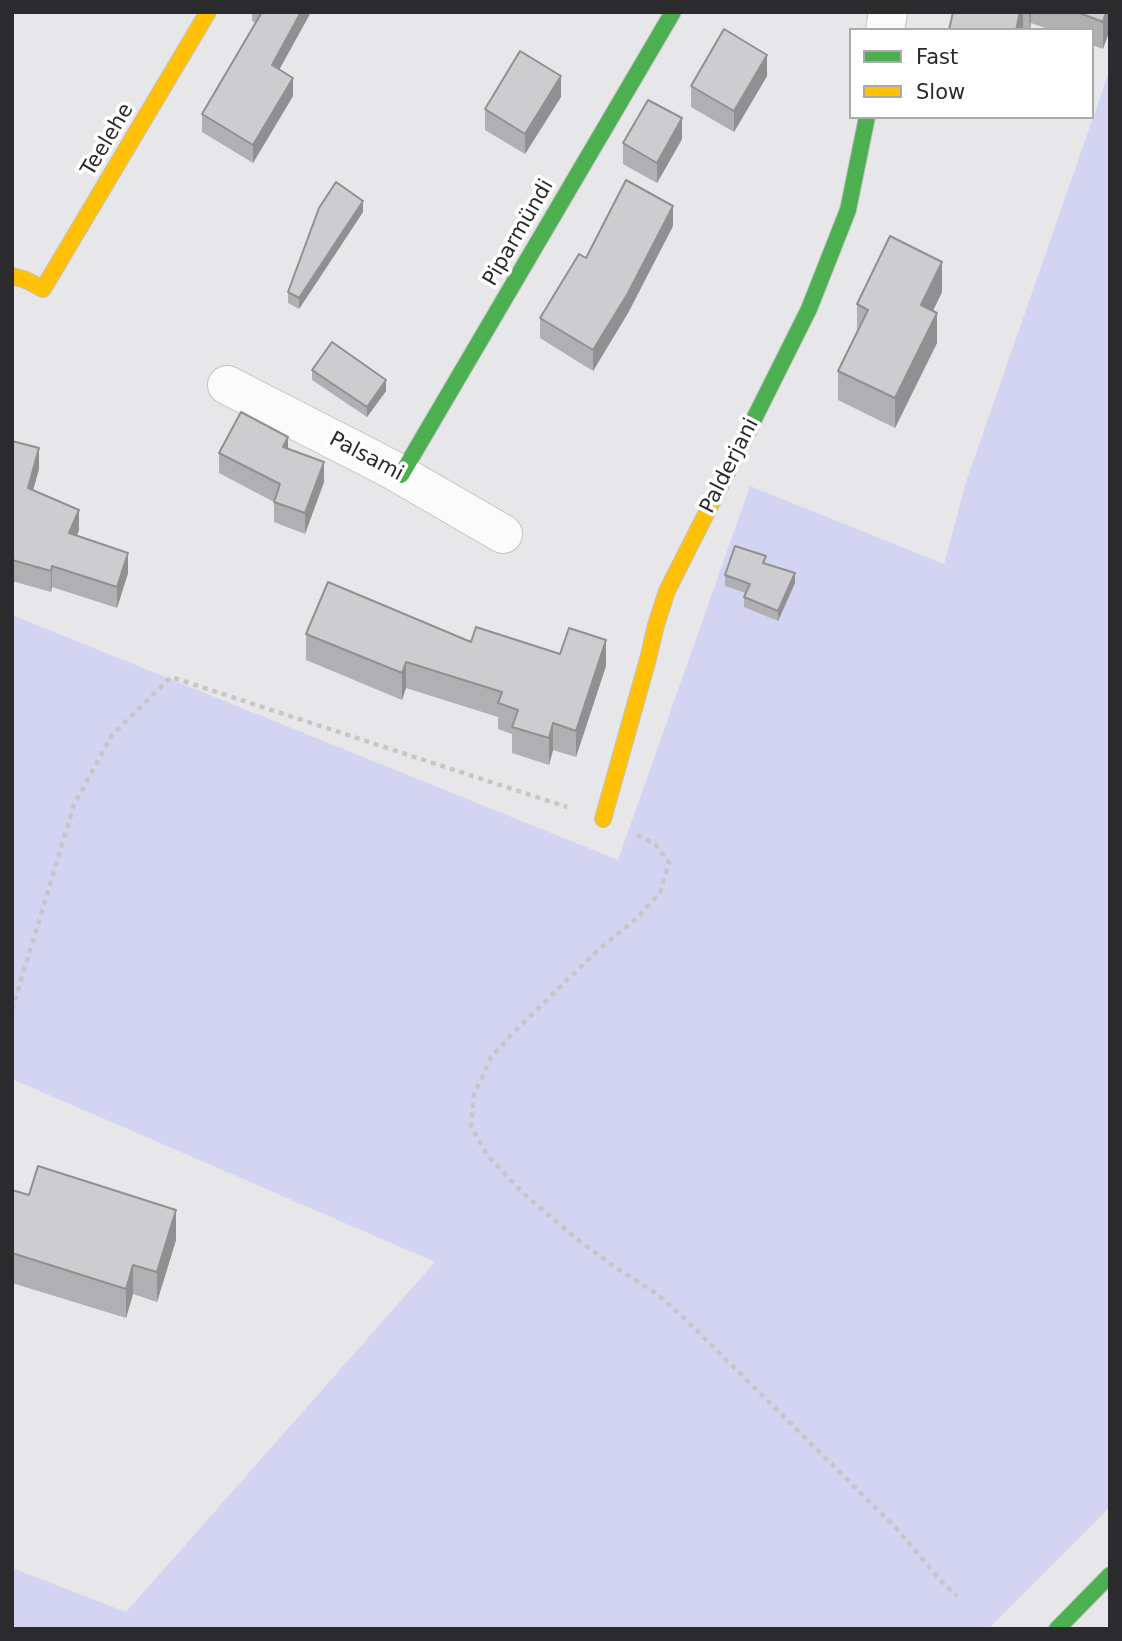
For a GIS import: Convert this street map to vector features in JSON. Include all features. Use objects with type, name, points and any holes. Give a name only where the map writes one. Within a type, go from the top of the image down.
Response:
[{"type":"main road","name":"Teelehe","points":[[12,276],[43,289],[208,12]]},
{"type":"main road","name":"Piparmündi","points":[[401,475],[673,12]]},
{"type":"main road","name":"Palderjani","points":[[603,819],[667,591],[809,309],[848,210],[867,119]]},
{"type":"main road","points":[[1057,1629],[1110,1575]]},
{"type":"street","name":"Palsami","points":[[228,385],[401,475],[503,534]]},
{"type":"path","points":[[12,1010],[74,805],[112,736],[172,677],[603,819],[655,844],[669,863],[660,892],[491,1057],[474,1094],[471,1126],[488,1156],[524,1194],[578,1240],[657,1294],[680,1314],[895,1527],[957,1596]]},
{"type":"shaded area","points":[[1110,69],[1110,1507],[988,1629],[12,1629],[12,1568],[126,1612],[435,1262],[12,1079],[12,615],[618,860],[750,486],[944,564],[967,479]]},
{"type":"building","points":[[262,12],[301,12],[272,65],[293,78],[253,145],[202,114]]},
{"type":"building","points":[[953,12],[1020,12],[1016,28],[949,28]]},
{"type":"building","points":[[1077,12],[1106,12],[1103,22]]},
{"type":"building","points":[[724,29],[767,55],[734,111],[691,86]]},
{"type":"building","points":[[520,51],[561,76],[525,134],[485,109]]},
{"type":"building","points":[[648,100],[682,118],[657,163],[623,143]]},
{"type":"building","points":[[626,180],[673,206],[628,293],[593,350],[540,318],[579,254],[586,258]]},
{"type":"building","points":[[336,182],[363,201],[299,298],[288,292],[319,208]]},
{"type":"building","points":[[890,236],[942,262],[921,305],[937,313],[895,398],[838,371],[868,310],[857,304]]},
{"type":"building","points":[[332,342],[386,380],[367,407],[312,370]]},
{"type":"building","points":[[241,412],[288,437],[283,447],[324,462],[305,513],[274,502],[280,484],[219,453]]},
{"type":"building","points":[[12,441],[39,448],[28,488],[79,510],[69,533],[128,553],[117,587],[52,566],[51,571],[12,560]]},
{"type":"building","points":[[735,546],[766,556],[763,563],[795,573],[778,611],[744,597],[750,584],[725,575]]},
{"type":"building","points":[[328,582],[471,642],[476,627],[560,654],[569,628],[606,640],[576,731],[553,723],[549,738],[512,727],[518,710],[498,703],[502,692],[406,662],[402,673],[306,634]]},
{"type":"building","points":[[38,1166],[176,1210],[157,1272],[133,1265],[126,1289],[12,1253],[12,1190],[29,1195]]},
{"type":"traffic: fast","points":[[401,475],[673,12]]},
{"type":"traffic: fast","points":[[748,431],[809,309],[848,210],[867,119]]},
{"type":"traffic: fast","points":[[1057,1629],[1110,1575]]},
{"type":"traffic: slow","points":[[12,276],[43,289],[208,12]]},
{"type":"traffic: slow","points":[[603,819],[667,591],[748,431]]}]
